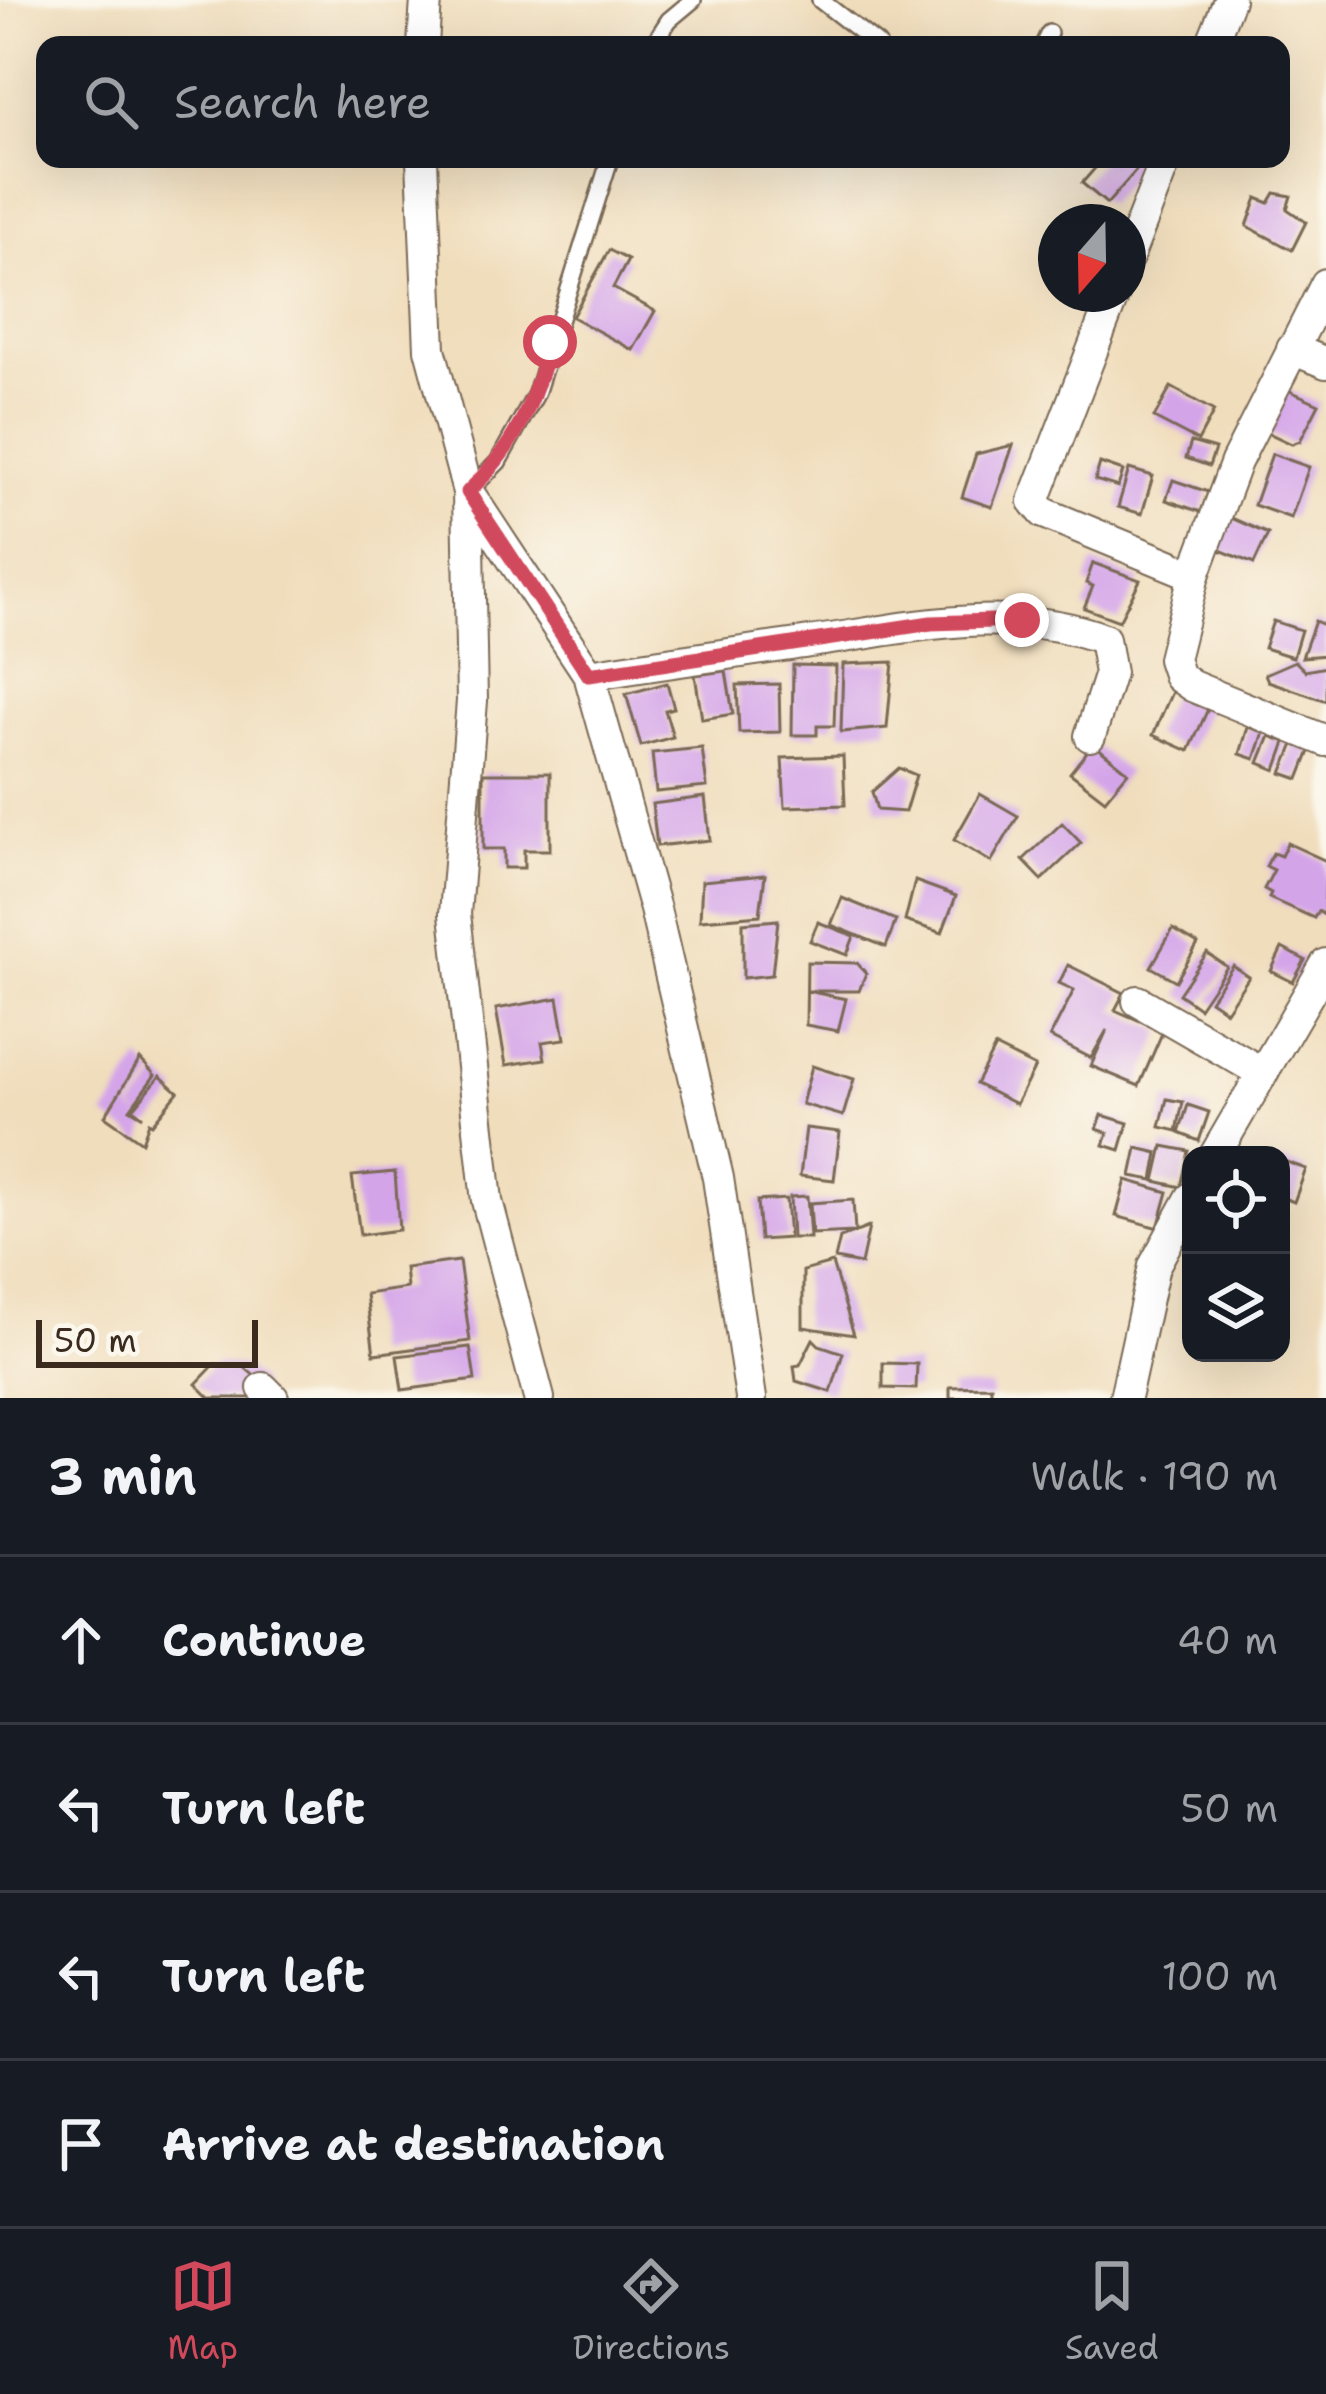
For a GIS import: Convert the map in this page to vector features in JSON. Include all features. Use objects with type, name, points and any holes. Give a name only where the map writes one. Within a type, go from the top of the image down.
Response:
[{"type":"street","points":[[424,36],[426,0]]},
{"type":"street","points":[[1215,36],[1229,0]]},
{"type":"street","points":[[422,168],[430,350],[468,492],[472,701],[455,914],[487,1201],[539,1398]]},
{"type":"street","points":[[1146,211],[1163,168]]},
{"type":"street","points":[[1326,284],[1236,462],[1194,575],[1173,659],[1179,676],[1326,741]]},
{"type":"street","points":[[1107,312],[1034,501],[1044,513],[1194,575]]},
{"type":"street","points":[[1292,349],[1326,363]]},
{"type":"street","points":[[468,492],[589,675],[655,909],[718,1178],[751,1398]]},
{"type":"street","points":[[589,675],[931,623],[1022,620],[1070,627],[1104,639],[1110,673],[1090,736]]},
{"type":"street","points":[[1220,1146],[1326,964]]},
{"type":"street","points":[[1138,1001],[1261,1072]]},
{"type":"street","points":[[1125,1398],[1154,1266],[1182,1215]]},
{"type":"lane","points":[[659,36],[692,0]]},
{"type":"lane","points":[[820,0],[866,36]]},
{"type":"lane","points":[[468,492],[499,462],[536,394],[607,168]]},
{"type":"building","points":[[1095,168],[1138,168],[1107,204],[1082,183]]},
{"type":"building","points":[[1275,193],[1291,196],[1287,209],[1306,222],[1292,250],[1247,226],[1257,198],[1269,203]]},
{"type":"building","points":[[609,250],[628,260],[613,288],[655,311],[633,350],[572,317]]},
{"type":"building","points":[[1171,387],[1214,411],[1198,441],[1154,418]]},
{"type":"building","points":[[1281,387],[1319,404],[1300,441],[1292,444],[1260,429]]},
{"type":"building","points":[[1191,442],[1215,449],[1209,466],[1186,458]]},
{"type":"building","points":[[1013,445],[992,507],[962,497],[976,454]]},
{"type":"building","points":[[1272,454],[1309,467],[1291,518],[1254,505]]},
{"type":"building","points":[[1100,463],[1123,471],[1118,487],[1095,480]]},
{"type":"building","points":[[1129,469],[1153,476],[1142,514],[1118,507]]},
{"type":"building","points":[[1173,480],[1208,492],[1201,512],[1166,500]]},
{"type":"building","points":[[1229,517],[1268,534],[1254,564],[1215,548]]},
{"type":"building","points":[[1093,563],[1140,580],[1119,621],[1084,608],[1093,586],[1086,583]]},
{"type":"building","points":[[1273,621],[1301,630],[1293,657],[1264,648]]},
{"type":"building","points":[[1315,621],[1326,626],[1326,655],[1302,657]]},
{"type":"building","points":[[1295,661],[1305,671],[1326,667],[1326,701],[1268,681],[1265,674]]},
{"type":"building","points":[[893,662],[887,728],[841,732],[843,664]]},
{"type":"building","points":[[793,665],[836,666],[834,726],[817,726],[817,735],[792,735]]},
{"type":"building","points":[[726,671],[733,714],[702,719],[695,675]]},
{"type":"building","points":[[667,683],[674,708],[665,710],[673,737],[641,746],[626,694]]},
{"type":"building","points":[[1176,683],[1212,700],[1189,751],[1153,735]]},
{"type":"building","points":[[779,684],[780,732],[739,733],[737,685]]},
{"type":"building","points":[[1248,727],[1264,732],[1255,759],[1240,754]]},
{"type":"building","points":[[1298,735],[1314,741],[1299,779],[1282,773]]},
{"type":"building","points":[[1270,736],[1286,742],[1276,770],[1259,763]]},
{"type":"building","points":[[1093,744],[1128,772],[1105,800],[1070,773]]},
{"type":"building","points":[[702,748],[707,787],[656,792],[652,753]]},
{"type":"building","points":[[843,756],[845,805],[785,807],[782,758]]},
{"type":"building","points":[[899,768],[916,775],[905,812],[877,810],[872,792]]},
{"type":"building","points":[[483,773],[550,773],[550,850],[524,850],[524,868],[504,868],[504,849],[483,849]]},
{"type":"building","points":[[980,794],[1018,816],[991,862],[954,840]]},
{"type":"building","points":[[705,797],[710,840],[657,846],[652,804]]},
{"type":"building","points":[[1062,823],[1081,843],[1042,880],[1023,860]]},
{"type":"building","points":[[1287,843],[1326,861],[1324,915],[1318,911],[1314,918],[1269,898],[1271,893],[1264,889],[1274,870],[1266,866],[1273,853],[1281,856]]},
{"type":"building","points":[[765,875],[760,915],[700,920],[702,881]]},
{"type":"building","points":[[915,881],[956,896],[942,933],[905,921]]},
{"type":"building","points":[[842,898],[896,920],[886,947],[831,925]]},
{"type":"building","points":[[778,920],[772,975],[743,978],[743,923]]},
{"type":"building","points":[[818,922],[854,936],[847,955],[810,941]]},
{"type":"building","points":[[1173,929],[1198,944],[1176,981],[1151,967]]},
{"type":"building","points":[[1282,948],[1305,960],[1293,982],[1271,971]]},
{"type":"building","points":[[1207,953],[1227,967],[1199,1008],[1179,994]]},
{"type":"building","points":[[807,962],[857,963],[866,973],[859,991],[807,991],[846,999],[838,1031],[806,1025]]},
{"type":"building","points":[[1068,965],[1124,993],[1115,1010],[1163,1031],[1139,1086],[1091,1066],[1107,1030],[1091,1058],[1050,1037],[1074,990],[1059,983]]},
{"type":"building","points":[[1233,966],[1249,977],[1226,1011],[1210,1000]]},
{"type":"building","points":[[558,998],[565,1039],[542,1042],[545,1059],[506,1065],[496,1009]]},
{"type":"building","points":[[995,1047],[1035,1067],[1016,1104],[976,1084]]},
{"type":"building","points":[[140,1059],[155,1075],[130,1109],[143,1117],[133,1109],[160,1076],[178,1092],[149,1122],[142,1142],[105,1116]]},
{"type":"building","points":[[812,1066],[854,1079],[843,1116],[802,1104]]},
{"type":"building","points":[[1167,1099],[1183,1102],[1177,1131],[1160,1127]]},
{"type":"building","points":[[1188,1105],[1209,1112],[1199,1141],[1179,1133]]},
{"type":"building","points":[[1102,1115],[1128,1123],[1120,1150],[1104,1145],[1108,1133],[1097,1129]]},
{"type":"building","points":[[806,1128],[840,1132],[834,1180],[800,1176]]},
{"type":"building","points":[[1163,1146],[1182,1150],[1181,1187],[1155,1181]]},
{"type":"building","points":[[1137,1148],[1158,1153],[1153,1180],[1131,1176]]},
{"type":"building","points":[[1290,1163],[1306,1169],[1294,1202],[1290,1200]]},
{"type":"building","points":[[395,1172],[399,1230],[360,1235],[352,1176]]},
{"type":"building","points":[[1126,1180],[1168,1192],[1158,1228],[1116,1216]]},
{"type":"building","points":[[807,1196],[810,1238],[792,1238],[790,1197]]},
{"type":"building","points":[[786,1199],[789,1238],[760,1240],[757,1201]]},
{"type":"building","points":[[853,1200],[855,1232],[812,1234],[810,1203]]},
{"type":"building","points":[[869,1227],[861,1264],[835,1259],[840,1238]]},
{"type":"building","points":[[459,1261],[470,1341],[374,1354],[366,1294],[407,1288],[405,1268]]},
{"type":"building","points":[[832,1263],[854,1335],[803,1327],[803,1271]]},
{"type":"building","points":[[813,1339],[843,1353],[831,1392],[796,1381],[794,1366],[800,1365]]},
{"type":"building","points":[[470,1347],[475,1380],[402,1390],[397,1356]]},
{"type":"building","points":[[883,1363],[917,1364],[916,1389],[883,1388]]},
{"type":"building","points":[[215,1364],[243,1366],[260,1381],[264,1398],[210,1398],[196,1384]]},
{"type":"building","points":[[991,1386],[991,1398],[950,1398],[950,1387]]},
{"type":"route","points":[[550,342],[536,394],[518,433],[499,462],[468,492],[589,675],[931,623],[1022,620]]}]
